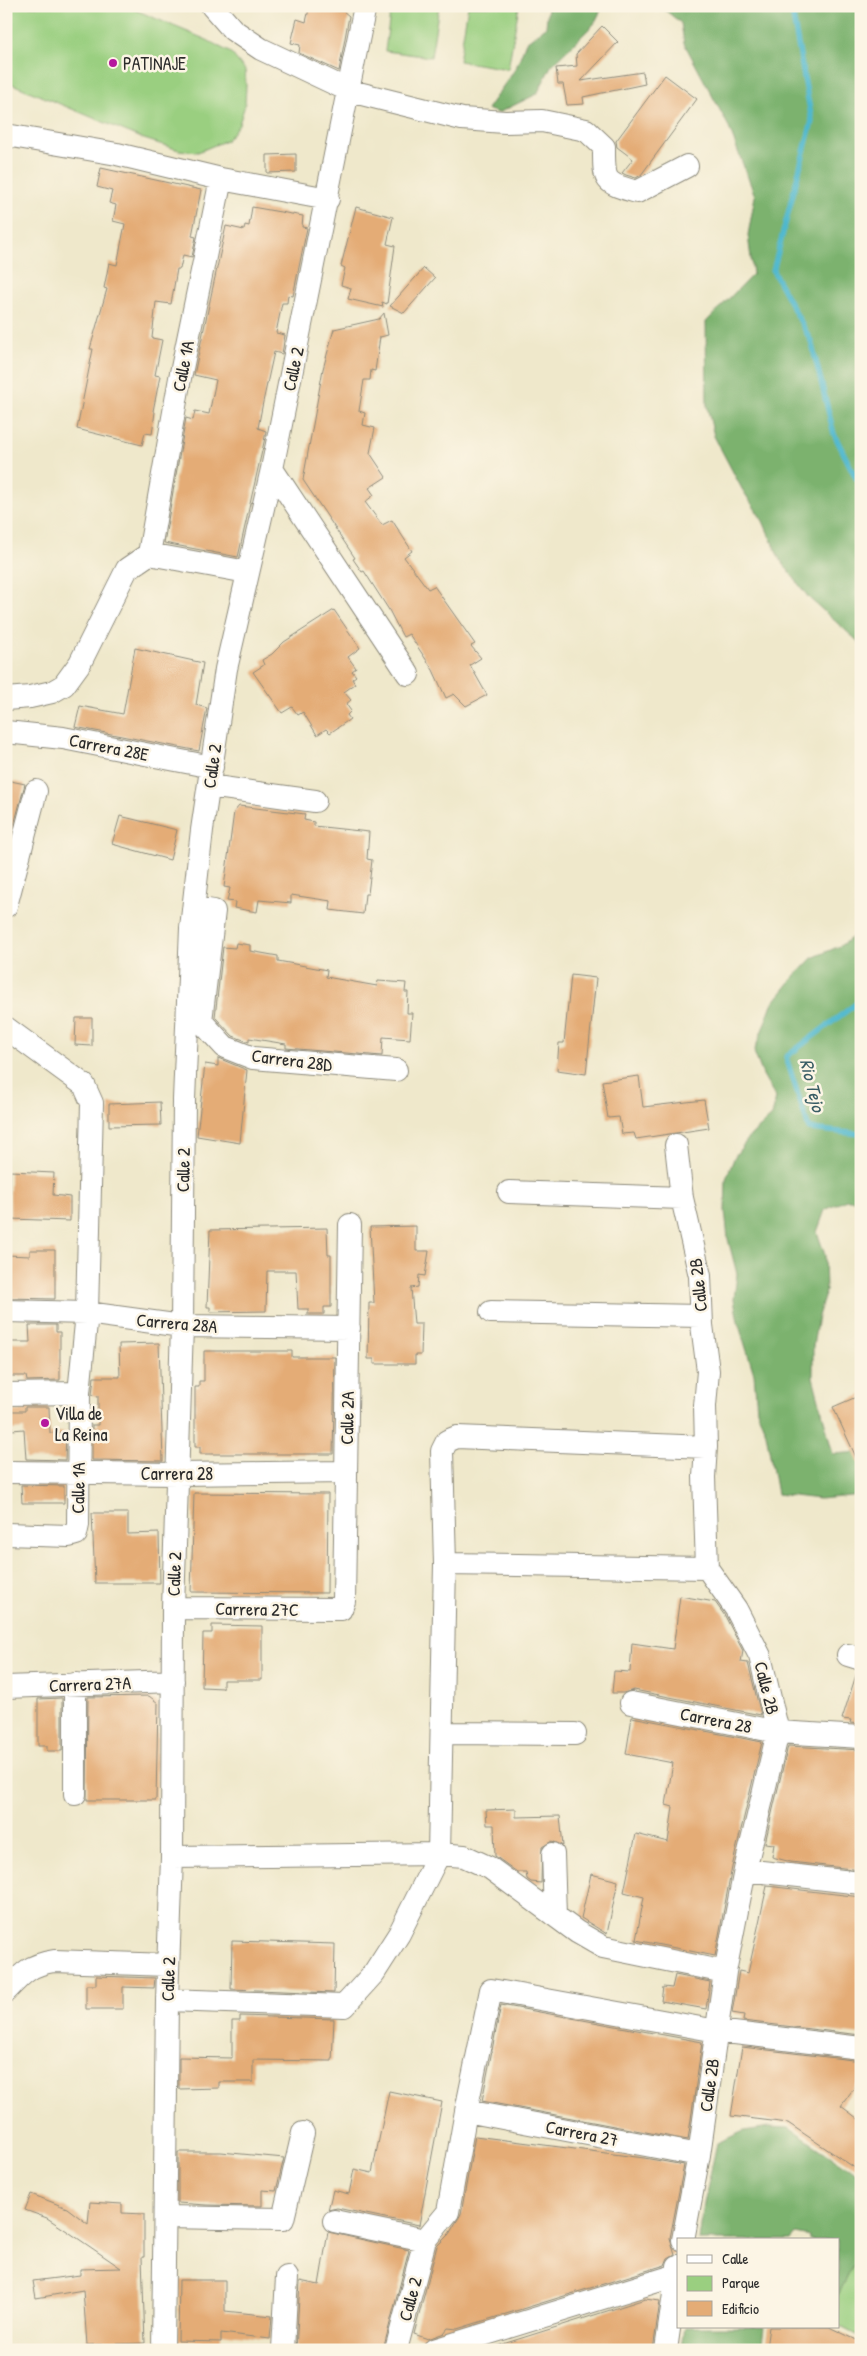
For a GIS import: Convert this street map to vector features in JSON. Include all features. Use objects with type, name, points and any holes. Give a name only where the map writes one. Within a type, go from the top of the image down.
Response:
[{"type":"street","points":[[212,6],[233,30],[261,49],[350,91],[462,119],[505,122],[542,121],[586,130],[604,148],[604,174],[613,186],[637,192],[687,166]]},
{"type":"street","name":"Calle 2","points":[[163,2350],[167,2000],[172,1857],[173,1608],[182,1326],[184,1100],[210,776],[226,669],[272,469],[366,6]]},
{"type":"street","points":[[6,134],[117,154],[221,179],[328,200]]},
{"type":"street","name":"Calle 1A","points":[[149,554],[180,378],[221,179]]},
{"type":"street","points":[[272,469],[408,674]]},
{"type":"street","points":[[6,699],[30,697],[52,692],[64,685],[80,662],[126,569],[149,554],[247,572]]},
{"type":"street","name":"Carrera 28E","points":[[6,732],[62,738],[315,801]]},
{"type":"street","points":[[6,906],[36,791]]},
{"type":"street","name":"Carrera 28D","points":[[199,923],[201,1021],[225,1047],[253,1058],[396,1070]]},
{"type":"street","name":"Calle 1A","points":[[6,1028],[84,1085],[90,1094],[92,1103],[87,1313],[79,1393],[78,1525],[76,1534],[69,1536],[6,1534]]},
{"type":"street","name":"Calle 2B","points":[[676,1146],[682,1198],[700,1276],[701,1316],[708,1370],[704,1406],[707,1568],[736,1610],[760,1656],[778,1732],[725,1972],[699,2155],[683,2238]]},
{"type":"street","points":[[509,1192],[682,1198]]},
{"type":"street","name":"Calle 2A","points":[[341,1610],[344,1601],[350,1225]]},
{"type":"street","name":"Carrera 28A","points":[[6,1311],[87,1313],[182,1326],[348,1328]]},
{"type":"street","points":[[491,1312],[701,1316]]},
{"type":"street","points":[[6,1394],[79,1393]]},
{"type":"street","points":[[167,2000],[344,2006],[374,1973],[394,1942],[439,1854],[445,1564],[442,1451],[447,1441],[457,1437],[706,1447]]},
{"type":"street","name":"Carrera 28","points":[[8,1472],[177,1474],[346,1472]]},
{"type":"street","points":[[445,1564],[707,1568]]},
{"type":"street","name":"Carrera 27C","points":[[173,1608],[341,1610]]},
{"type":"street","name":"Carrera 27A","points":[[6,1686],[173,1681]]},
{"type":"street","points":[[75,1684],[75,1794]]},
{"type":"street","name":"Carrera 28","points":[[631,1703],[778,1732],[861,1737]]},
{"type":"street","points":[[442,1733],[575,1734]]},
{"type":"street","points":[[172,1857],[439,1854],[464,1856],[490,1868],[577,1932],[602,1947],[725,1972]]},
{"type":"street","points":[[553,1854],[555,1915]]},
{"type":"street","points":[[746,1870],[861,1883]]},
{"type":"street","points":[[6,1991],[25,1971],[38,1963],[54,1961],[168,1965]]},
{"type":"street","name":"Calle 2","points":[[396,2350],[425,2240],[448,2212],[466,2111],[491,1990],[717,2031]]},
{"type":"street","points":[[717,2031],[861,2048]]},
{"type":"street","name":"Carrera 27","points":[[466,2111],[699,2155]]},
{"type":"street","points":[[166,2217],[283,2219],[303,2132]]},
{"type":"street","points":[[334,2222],[425,2240]]},
{"type":"street","points":[[434,2350],[677,2271]]},
{"type":"street","points":[[283,2350],[287,2277]]},
{"type":"street","points":[[666,2350],[677,2278]]},
{"type":"green space","points":[[6,6],[126,6],[207,40],[231,53],[245,70],[245,105],[239,124],[227,140],[198,152],[179,150],[144,139],[12,84],[6,79]]},
{"type":"green space","points":[[391,6],[439,6],[431,57],[385,51]]},
{"type":"green space","points":[[468,6],[519,6],[508,69],[459,61]]},
{"type":"green space","points":[[548,6],[603,6],[594,24],[551,66],[537,94],[498,113],[487,109],[516,68],[526,42],[546,27]]},
{"type":"green space","points":[[660,6],[858,6],[861,10],[861,644],[809,598],[779,558],[763,521],[742,489],[714,436],[707,406],[706,322],[753,274],[748,235],[755,196],[728,125],[684,43],[681,23]]},
{"type":"green space","points":[[861,931],[861,1200],[846,1200],[825,1210],[817,1232],[825,1255],[826,1291],[818,1316],[813,1346],[813,1377],[833,1454],[861,1452],[861,1495],[819,1499],[777,1494],[766,1433],[757,1410],[754,1374],[738,1322],[734,1299],[737,1274],[728,1239],[725,1211],[726,1179],[735,1156],[751,1135],[772,1116],[776,1098],[763,1075],[754,1052],[772,1004],[812,958],[840,946]]},
{"type":"green space","points":[[770,2127],[789,2128],[857,2174],[861,2170],[861,2250],[840,2291],[840,2238],[810,2238],[796,2234],[793,2238],[699,2238],[704,2203],[717,2143],[744,2131]]},
{"type":"green space","points":[[861,2250],[861,2337],[840,2326],[840,2291]]},
{"type":"green space","points":[[685,2328],[765,2328],[762,2350],[682,2350]]},
{"type":"building","points":[[309,9],[343,11],[349,16],[339,71],[299,53],[300,45],[291,43],[297,19],[306,22]]},
{"type":"building","points":[[602,26],[618,42],[581,81],[643,72],[645,84],[583,97],[584,104],[567,105],[563,84],[558,84],[556,68],[577,66],[576,54]]},
{"type":"building","points":[[665,75],[697,99],[641,175],[636,178],[626,175],[622,173],[633,159],[617,147],[616,141]]},
{"type":"building","points":[[296,154],[296,172],[267,173],[267,155]]},
{"type":"building","points":[[101,168],[201,190],[192,236],[196,237],[192,257],[183,255],[180,269],[177,269],[171,304],[156,302],[152,338],[162,340],[155,375],[160,376],[153,411],[155,412],[152,434],[145,433],[142,445],[77,429],[93,349],[90,349],[107,289],[104,288],[109,263],[117,265],[125,224],[113,221],[116,205],[109,203],[112,191],[97,187]]},
{"type":"building","points":[[252,207],[303,216],[302,227],[307,228],[293,296],[288,295],[287,303],[282,303],[276,333],[285,335],[282,354],[274,352],[263,402],[258,428],[266,431],[238,557],[164,543],[186,418],[193,420],[195,411],[209,414],[216,380],[194,375],[226,226],[244,230],[245,225],[249,226]]},
{"type":"building","points":[[356,207],[393,217],[387,244],[395,246],[387,304],[382,302],[383,307],[348,299],[351,288],[341,285],[345,268],[341,266]]},
{"type":"building","points":[[424,268],[435,278],[404,313],[390,306]]},
{"type":"building","points":[[384,313],[388,335],[380,337],[375,371],[371,370],[370,380],[364,380],[359,411],[365,413],[363,425],[375,428],[370,453],[386,477],[369,488],[374,495],[365,502],[382,525],[392,520],[412,551],[404,557],[428,589],[434,586],[475,644],[471,646],[481,658],[470,665],[487,695],[466,706],[454,694],[446,698],[433,670],[409,634],[403,637],[389,610],[364,571],[362,572],[353,559],[355,558],[303,480],[323,369],[334,329],[379,319]]},
{"type":"building","points":[[334,610],[360,648],[348,657],[356,668],[352,671],[356,676],[352,679],[355,684],[344,692],[351,700],[346,704],[351,711],[347,715],[350,719],[330,733],[326,729],[317,735],[303,712],[298,715],[292,707],[282,713],[253,672],[264,665],[262,660],[272,654],[284,642]]},
{"type":"building","points":[[135,648],[203,663],[196,705],[207,708],[199,751],[75,727],[80,706],[123,714]]},
{"type":"building","points":[[6,780],[25,784],[7,851],[6,851]]},
{"type":"building","points":[[239,806],[305,814],[304,820],[314,822],[314,826],[369,832],[367,859],[372,860],[368,894],[365,894],[363,914],[330,910],[331,901],[291,895],[291,903],[259,900],[257,912],[234,908],[235,902],[227,901],[230,888],[224,887],[234,812]]},
{"type":"building","points":[[120,816],[177,830],[170,860],[112,844]]},
{"type":"building","points":[[236,943],[250,945],[250,951],[278,956],[278,961],[327,970],[326,977],[377,986],[378,981],[406,983],[405,992],[408,992],[407,1013],[412,1013],[410,1039],[383,1037],[382,1056],[286,1048],[286,1044],[249,1038],[249,1042],[233,1036],[215,1017],[223,947],[235,948]]},
{"type":"building","points":[[571,975],[596,978],[586,1074],[557,1070],[559,1043],[564,1043]]},
{"type":"building","points":[[76,1018],[92,1018],[92,1046],[75,1045]]},
{"type":"building","points":[[218,1058],[247,1070],[240,1143],[197,1136],[205,1064],[218,1066]]},
{"type":"building","points":[[639,1076],[643,1107],[704,1100],[709,1128],[636,1139],[634,1133],[622,1134],[619,1117],[608,1118],[602,1081]]},
{"type":"building","points":[[160,1102],[161,1125],[109,1126],[109,1104]]},
{"type":"building","points":[[10,1171],[54,1173],[53,1195],[70,1197],[70,1221],[10,1219]]},
{"type":"building","points":[[416,1226],[416,1251],[429,1251],[425,1276],[419,1275],[418,1287],[411,1288],[414,1324],[422,1324],[421,1355],[415,1355],[415,1364],[374,1364],[374,1359],[368,1359],[369,1303],[374,1303],[370,1227]]},
{"type":"building","points":[[327,1228],[328,1255],[331,1255],[331,1307],[324,1307],[324,1314],[308,1314],[308,1309],[298,1309],[296,1271],[267,1271],[266,1311],[210,1312],[210,1307],[207,1307],[210,1230]]},
{"type":"building","points":[[30,1250],[55,1250],[55,1299],[6,1298],[6,1255],[30,1256]]},
{"type":"building","points":[[29,1325],[56,1325],[56,1332],[60,1332],[60,1380],[27,1381],[26,1376],[9,1376],[8,1342],[30,1342]]},
{"type":"building","points":[[159,1343],[163,1461],[92,1460],[92,1425],[98,1425],[98,1396],[92,1395],[94,1377],[120,1377],[119,1344]]},
{"type":"building","points":[[204,1351],[292,1351],[292,1357],[335,1357],[333,1454],[200,1454],[200,1447],[195,1447],[195,1387],[199,1387],[199,1381],[204,1381]]},
{"type":"building","points":[[861,1395],[861,1468],[833,1407]]},
{"type":"building","points":[[25,1407],[49,1407],[50,1433],[66,1432],[65,1460],[26,1459],[24,1429],[12,1430],[12,1411],[25,1411]]},
{"type":"building","points":[[21,1485],[64,1486],[64,1503],[22,1503]]},
{"type":"building","points":[[194,1493],[328,1494],[327,1593],[191,1592]]},
{"type":"building","points":[[92,1513],[128,1513],[128,1534],[159,1533],[160,1583],[95,1583]]},
{"type":"building","points":[[680,1596],[715,1602],[725,1616],[743,1651],[741,1662],[748,1663],[761,1715],[634,1690],[612,1693],[614,1671],[630,1672],[632,1643],[673,1649]]},
{"type":"building","points":[[212,1625],[262,1626],[262,1680],[223,1680],[223,1688],[202,1687],[203,1633],[212,1633]]},
{"type":"building","points":[[857,1672],[861,1672],[861,1724],[850,1723],[851,1720],[842,1719]]},
{"type":"building","points":[[149,1696],[158,1703],[156,1800],[87,1800],[88,1697]]},
{"type":"building","points":[[62,1698],[62,1751],[47,1751],[47,1746],[38,1746],[38,1699]]},
{"type":"building","points":[[632,1717],[762,1742],[732,1867],[715,1956],[636,1940],[644,1897],[624,1892],[636,1834],[668,1842],[673,1807],[666,1805],[673,1763],[626,1754]]},
{"type":"building","points":[[788,1746],[861,1750],[861,1870],[791,1862],[772,1857],[774,1844],[765,1843]]},
{"type":"building","points":[[516,1809],[516,1817],[560,1816],[563,1846],[552,1841],[542,1847],[541,1883],[531,1882],[527,1879],[526,1872],[517,1872],[495,1856],[494,1825],[487,1825],[486,1810]]},
{"type":"building","points":[[591,1874],[618,1881],[607,1934],[581,1918]]},
{"type":"building","points":[[767,1886],[861,1897],[861,2035],[743,2021],[744,2015],[732,2013],[739,1971],[748,1973]]},
{"type":"building","points":[[232,1941],[335,1944],[334,1993],[231,1989]]},
{"type":"building","points":[[675,1975],[710,1982],[706,2009],[661,2001],[663,1987],[672,1988]]},
{"type":"building","points":[[96,1976],[155,1978],[154,1988],[123,1987],[123,2009],[86,2009],[86,1985],[96,1985]]},
{"type":"building","points":[[501,2005],[702,2042],[688,2140],[482,2101]]},
{"type":"building","points":[[240,2016],[334,2019],[332,2061],[253,2060],[253,2082],[219,2082],[219,2088],[179,2089],[179,2057],[232,2058],[232,2021],[240,2021]]},
{"type":"building","points":[[742,2047],[861,2061],[861,2078],[841,2106],[861,2121],[861,2172],[788,2123],[731,2116]]},
{"type":"building","points":[[389,2091],[442,2102],[419,2225],[337,2208],[328,2210],[333,2190],[349,2194],[354,2169],[372,2173]]},
{"type":"building","points":[[475,2136],[684,2165],[670,2238],[675,2254],[668,2258],[665,2265],[457,2329],[448,2328],[444,2333],[428,2339],[414,2334],[437,2246],[449,2234],[461,2214]]},
{"type":"building","points":[[178,2152],[221,2152],[284,2158],[276,2191],[262,2190],[262,2206],[206,2205],[178,2203]]},
{"type":"building","points":[[31,2194],[67,2208],[88,2224],[90,2202],[122,2204],[122,2213],[144,2214],[144,2257],[142,2257],[145,2343],[87,2345],[83,2290],[36,2298],[33,2281],[80,2275],[80,2269],[121,2268],[47,2218],[25,2210]]},
{"type":"building","points":[[328,2232],[409,2250],[383,2350],[296,2350],[300,2281],[319,2285]]},
{"type":"building","points":[[179,2280],[225,2280],[225,2311],[272,2316],[270,2339],[221,2333],[221,2342],[178,2341]]},
{"type":"building","points":[[645,2299],[660,2301],[653,2350],[484,2350]]},
{"type":"building","points":[[769,2328],[831,2328],[861,2342],[861,2350],[766,2348]]},
{"type":"waterway","points":[[791,6],[812,121],[773,271],[811,341],[834,434],[856,478],[861,481]]},
{"type":"waterway","name":"Rio Tejo","points":[[861,1000],[786,1057],[809,1129],[861,1134]]},
{"type":"place","name":"PATINAJE","points":[[113,63]]},
{"type":"place","name":"Villa de La Reina","points":[[45,1423]]}]
